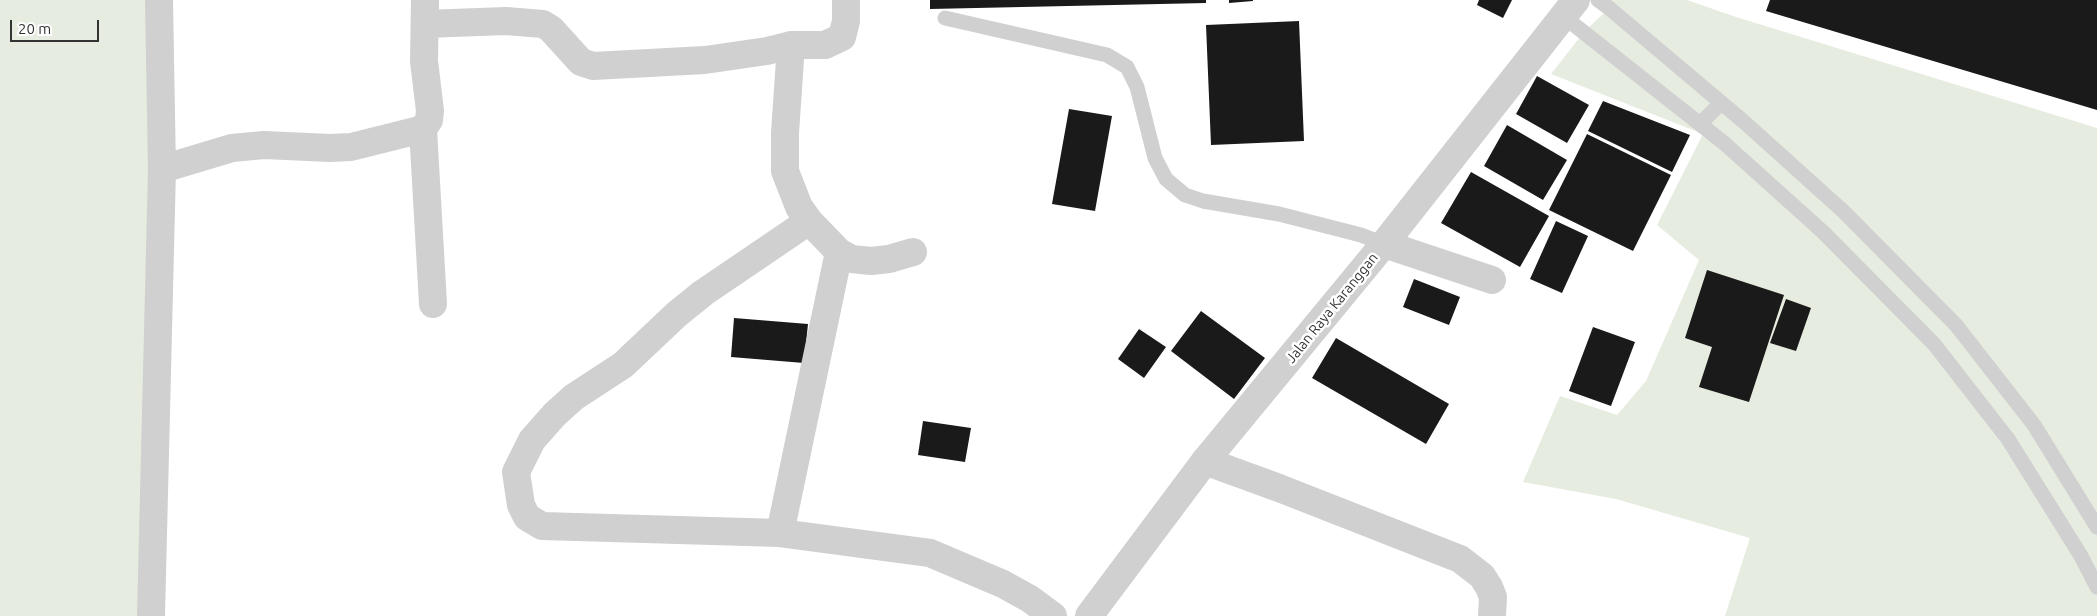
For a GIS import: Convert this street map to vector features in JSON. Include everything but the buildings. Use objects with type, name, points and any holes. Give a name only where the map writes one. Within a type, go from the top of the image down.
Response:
[{"type":"street","points":[[151,616],[162,169],[159,0]]},
{"type":"street","points":[[162,169],[232,148],[264,145],[351,147],[423,128],[429,120],[430,111],[424,61],[425,12],[543,24],[551,28],[581,62],[593,66],[705,60],[767,51],[791,45],[826,45],[842,37],[846,21],[846,0]]},
{"type":"street","name":"Jalan Raya Karanggan","points":[[1088,616],[1205,461],[1384,244],[1577,4]]},
{"type":"street","points":[[791,45],[785,133],[785,171],[799,207],[809,221],[839,252],[852,259],[871,261],[889,259],[913,252]]},
{"type":"street","points":[[423,128],[433,304]]},
{"type":"street","points":[[809,221],[703,293],[677,314],[623,365],[574,396],[555,414],[532,440],[516,472],[522,505],[527,517],[542,526],[780,533],[930,553],[1003,584],[1030,599],[1053,616]]},
{"type":"street","points":[[1384,244],[1492,280]]},
{"type":"street","points":[[780,533],[839,252]]},
{"type":"street","points":[[1205,461],[1460,559],[1482,576],[1489,587],[1493,597],[1492,616]]},
{"type":"lane","points":[[1577,4],[1609,8],[1721,103],[1843,211],[1956,325],[2034,425],[2097,527]]},
{"type":"lane","points":[[1577,4],[1700,124],[1724,143],[1823,232],[1934,344],[2008,439],[2081,556],[2097,587]]},
{"type":"lane","points":[[945,18],[1106,55],[1127,67],[1137,87],[1155,158],[1166,179],[1185,195],[1203,201],[1288,217],[1361,235],[1384,244]]},
{"type":"lane","points":[[1700,124],[1721,103]]},
{"type":"shaded area","points":[[0,0],[160,0],[151,616],[0,616]]},
{"type":"shaded area","points":[[1598,0],[1687,0],[1736,17],[2097,128],[2097,616],[1725,616],[1750,538],[1616,499],[1523,482],[1560,396],[1617,415],[1646,381],[1699,260],[1657,225],[1703,134],[1551,74],[1584,32],[1609,8]]}]
